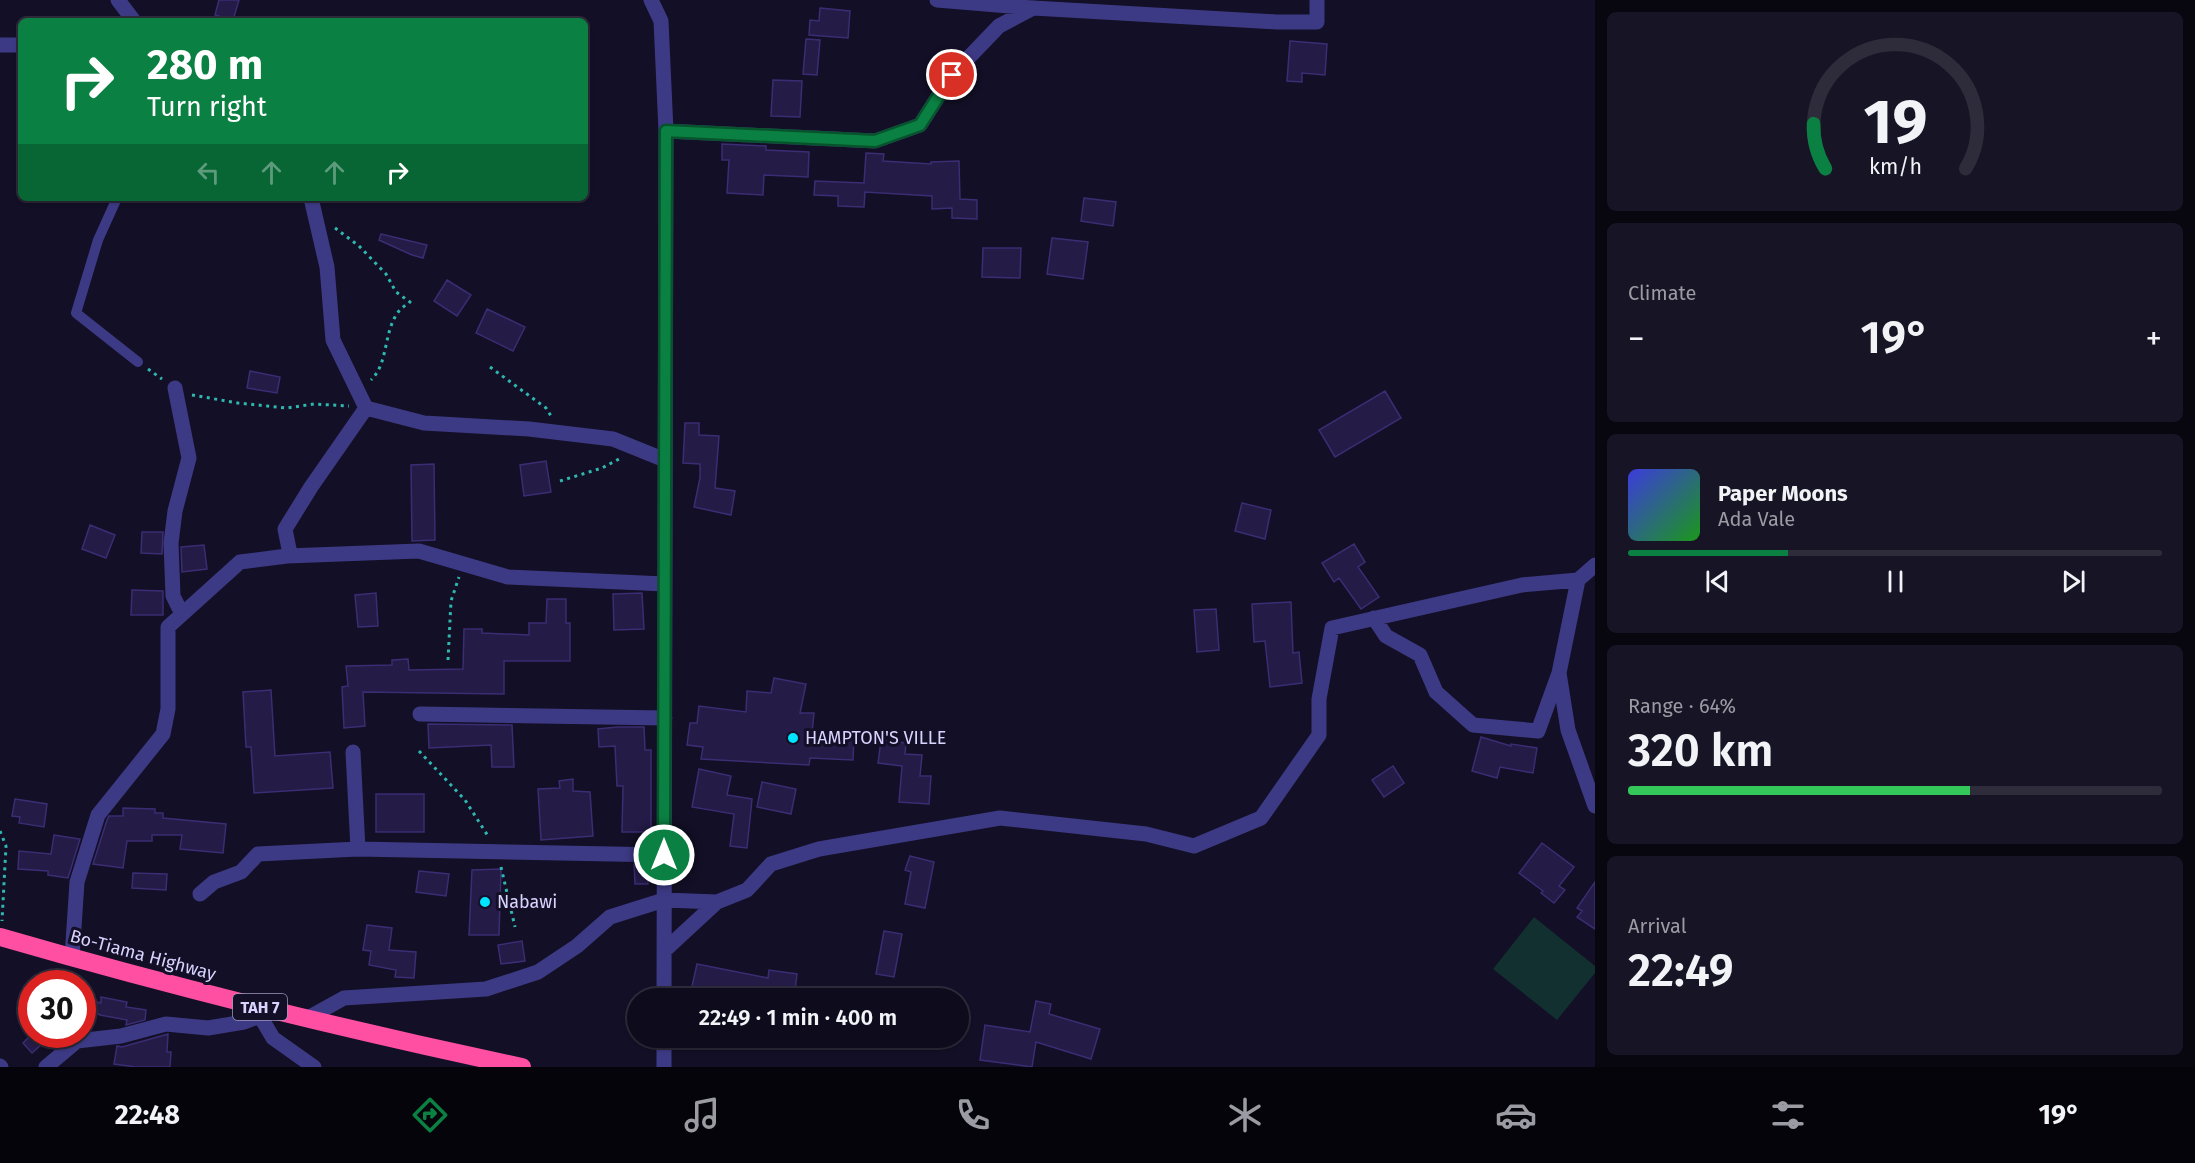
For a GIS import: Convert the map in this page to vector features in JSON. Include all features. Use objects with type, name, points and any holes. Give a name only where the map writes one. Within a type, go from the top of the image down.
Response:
[{"type":"highway","name":"Bo-Tiama Highway","points":[[1,937],[260,1011],[522,1067]]},
{"type":"street","points":[[118,0],[132,18]]},
{"type":"street","points":[[937,0],[1033,4],[1276,22],[1317,22],[1317,0]]},
{"type":"street","points":[[655,1],[661,21],[666,131],[664,988]]},
{"type":"street","points":[[666,131],[875,141],[920,125],[952,75],[999,26],[1033,4]]},
{"type":"street","points":[[0,45],[18,45]]},
{"type":"street","points":[[312,203],[327,267],[333,340],[366,408],[424,423],[529,429],[613,439],[666,460]]},
{"type":"street","points":[[175,388],[189,458],[175,511],[171,543],[173,596],[182,614]]},
{"type":"street","points":[[287,556],[290,554],[285,528],[366,408]]},
{"type":"street","points":[[72,958],[77,882],[98,815],[163,734],[168,709],[168,627],[240,562],[287,556],[419,551],[508,577],[665,584]]},
{"type":"street","points":[[664,951],[717,902],[747,890],[771,864],[819,849],[1000,818],[1146,834],[1194,846],[1261,818],[1319,735],[1319,699],[1332,628],[1522,585],[1578,580],[1595,565]]},
{"type":"street","points":[[1374,618],[1386,636],[1420,655],[1436,692],[1473,724],[1538,731],[1559,673],[1578,580]]},
{"type":"street","points":[[1559,673],[1568,730],[1595,806]]},
{"type":"street","points":[[420,714],[665,718]]},
{"type":"street","points":[[353,752],[358,849]]},
{"type":"street","points":[[200,894],[214,882],[241,872],[258,854],[358,849],[664,855]]},
{"type":"street","points":[[306,1019],[344,998],[486,989],[538,972],[577,946],[610,917],[664,900],[717,902]]},
{"type":"street","points":[[46,1067],[77,1041],[121,1036],[166,1024],[208,1028],[244,1022],[260,1011],[273,1038],[314,1067]]},
{"type":"street","points":[[664,1048],[664,1067]]},
{"type":"lane","points":[[116,201],[98,240],[76,313],[138,362]]},
{"type":"path","points":[[312,203],[359,246],[386,274],[396,292],[410,302],[399,311],[387,340],[379,373],[358,392]]},
{"type":"path","points":[[138,362],[175,388],[199,398],[287,408],[314,404],[366,408]]},
{"type":"path","points":[[490,367],[546,408],[561,433]]},
{"type":"path","points":[[560,481],[602,468],[638,449]]},
{"type":"path","points":[[448,660],[451,601],[463,564]]},
{"type":"path","points":[[419,751],[465,800],[498,852],[515,927]]},
{"type":"path","points":[[0,831],[6,846],[1,937]]},
{"type":"green space","points":[[1534,917],[1595,966],[1595,973],[1557,1020],[1493,969]]},
{"type":"building","points":[[219,0],[239,0],[234,18],[215,15]]},
{"type":"building","points":[[820,8],[850,11],[848,38],[809,35],[810,20],[819,21]]},
{"type":"building","points":[[806,39],[820,40],[817,75],[803,74]]},
{"type":"building","points":[[1290,41],[1327,44],[1325,75],[1302,73],[1302,82],[1287,81]]},
{"type":"building","points":[[773,80],[802,81],[800,117],[771,116]]},
{"type":"building","points":[[722,144],[766,146],[766,150],[809,152],[808,177],[764,175],[763,195],[727,193],[729,160],[722,160]]},
{"type":"building","points":[[866,153],[884,154],[883,161],[931,164],[931,162],[959,161],[960,199],[977,200],[977,219],[952,218],[952,208],[932,209],[932,196],[865,192],[864,207],[838,206],[838,196],[814,195],[815,181],[864,183]]},
{"type":"building","points":[[1084,198],[1116,202],[1113,226],[1081,221]]},
{"type":"building","points":[[381,234],[427,245],[423,258],[379,240]]},
{"type":"building","points":[[1052,238],[1088,242],[1083,279],[1047,274]]},
{"type":"building","points":[[983,248],[1021,248],[1020,278],[982,277]]},
{"type":"building","points":[[447,280],[471,295],[457,316],[434,301]]},
{"type":"building","points":[[487,309],[525,327],[513,351],[476,333]]},
{"type":"building","points":[[250,371],[280,377],[277,393],[247,388]]},
{"type":"building","points":[[1385,391],[1401,418],[1335,457],[1319,430]]},
{"type":"building","points":[[685,423],[699,423],[699,435],[719,436],[715,488],[735,491],[731,515],[694,507],[700,478],[700,464],[683,463]]},
{"type":"building","points":[[546,461],[551,492],[524,496],[520,465]]},
{"type":"building","points":[[434,464],[435,540],[412,541],[411,465]]},
{"type":"building","points":[[1242,503],[1271,510],[1265,539],[1235,531]]},
{"type":"building","points":[[90,525],[115,535],[106,558],[82,549]]},
{"type":"building","points":[[142,532],[163,532],[162,554],[141,553]]},
{"type":"building","points":[[1354,544],[1365,562],[1358,567],[1379,597],[1361,609],[1339,578],[1334,582],[1322,563]]},
{"type":"building","points":[[204,545],[207,569],[182,572],[181,547]]},
{"type":"building","points":[[132,590],[163,591],[163,615],[131,615]]},
{"type":"building","points":[[376,593],[378,626],[358,627],[355,595]]},
{"type":"building","points":[[642,593],[644,629],[614,630],[613,594]]},
{"type":"building","points":[[547,599],[566,599],[566,623],[570,623],[570,661],[504,661],[504,694],[363,692],[365,726],[344,728],[342,687],[348,686],[346,666],[392,665],[392,660],[408,659],[409,670],[463,669],[464,629],[482,629],[482,633],[529,635],[529,623],[546,623]]},
{"type":"building","points":[[1291,602],[1293,653],[1299,652],[1302,683],[1270,687],[1265,641],[1254,642],[1252,604]]},
{"type":"building","points":[[1216,609],[1219,650],[1197,652],[1194,610]]},
{"type":"building","points":[[774,678],[806,684],[800,713],[814,713],[812,733],[854,735],[853,760],[810,758],[809,765],[701,759],[703,747],[687,745],[690,723],[697,723],[699,706],[746,712],[747,691],[771,693]]},
{"type":"building","points":[[271,690],[275,756],[330,752],[333,788],[254,793],[251,747],[246,747],[243,692]]},
{"type":"building","points":[[428,724],[512,725],[514,767],[492,767],[491,745],[429,748]]},
{"type":"building","points":[[644,727],[645,750],[651,750],[651,832],[622,832],[623,786],[617,786],[615,746],[599,747],[598,729]]},
{"type":"building","points":[[1481,737],[1511,746],[1511,744],[1537,748],[1533,773],[1500,767],[1497,778],[1472,771]]},
{"type":"building","points":[[881,740],[906,743],[905,754],[922,755],[920,776],[931,776],[929,804],[899,802],[902,766],[878,763]]},
{"type":"building","points":[[1393,766],[1404,783],[1384,797],[1372,780]]},
{"type":"building","points":[[699,769],[731,776],[727,795],[752,799],[747,848],[730,846],[734,814],[692,807]]},
{"type":"building","points":[[573,779],[573,791],[590,792],[593,836],[541,840],[538,789],[560,788],[559,781]]},
{"type":"building","points":[[762,782],[796,789],[791,814],[757,807]]},
{"type":"building","points":[[376,794],[424,794],[424,832],[376,832]]},
{"type":"building","points":[[15,799],[47,804],[44,827],[19,823],[20,817],[12,816]]},
{"type":"building","points":[[123,808],[155,809],[155,813],[163,813],[163,818],[226,824],[223,853],[180,849],[182,835],[152,835],[152,841],[127,841],[123,868],[93,864],[109,816],[123,816]]},
{"type":"building","points":[[54,835],[80,839],[68,878],[48,875],[48,871],[18,869],[19,851],[51,854]]},
{"type":"building","points":[[1542,843],[1574,867],[1559,886],[1565,890],[1554,903],[1541,893],[1543,891],[1519,873]]},
{"type":"building","points":[[910,856],[934,862],[925,908],[905,904],[911,872],[905,870]]},
{"type":"building","points":[[634,864],[648,864],[648,884],[635,884]]},
{"type":"building","name":"Nabawi","points":[[501,869],[499,935],[469,935],[472,870]]},
{"type":"building","points":[[419,871],[449,874],[446,896],[416,892]]},
{"type":"building","points":[[133,873],[167,874],[166,890],[132,888]]},
{"type":"building","points":[[1595,882],[1595,929],[1577,917],[1582,911],[1577,908]]},
{"type":"building","points":[[367,925],[392,928],[389,950],[416,952],[414,978],[395,977],[396,970],[369,965],[371,951],[363,950]]},
{"type":"building","points":[[884,931],[902,934],[894,977],[876,974]]},
{"type":"building","points":[[522,941],[525,961],[501,964],[498,945]]},
{"type":"building","points":[[697,964],[768,978],[769,970],[797,974],[795,988],[692,988]]},
{"type":"building","points":[[101,997],[127,1002],[126,1007],[146,1010],[145,1020],[126,1025],[127,1020],[100,1015],[96,1013],[96,1007],[97,1002],[101,1003]]},
{"type":"building","points":[[1036,1001],[1051,1004],[1049,1014],[1100,1029],[1091,1059],[1036,1042],[1032,1067],[980,1060],[985,1025],[1030,1032]]},
{"type":"building","points":[[168,1034],[167,1052],[171,1052],[170,1067],[136,1067],[114,1064],[117,1046],[122,1047]]},
{"type":"building","points":[[28,1048],[38,1048],[32,1053]]},
{"type":"place","name":"HAMPTON'S VILLE","points":[[793,738]]},
{"type":"place","name":"Nabawi","points":[[485,902]]},
{"type":"route","points":[[664,855],[666,131],[875,141],[920,125],[952,75]]}]
